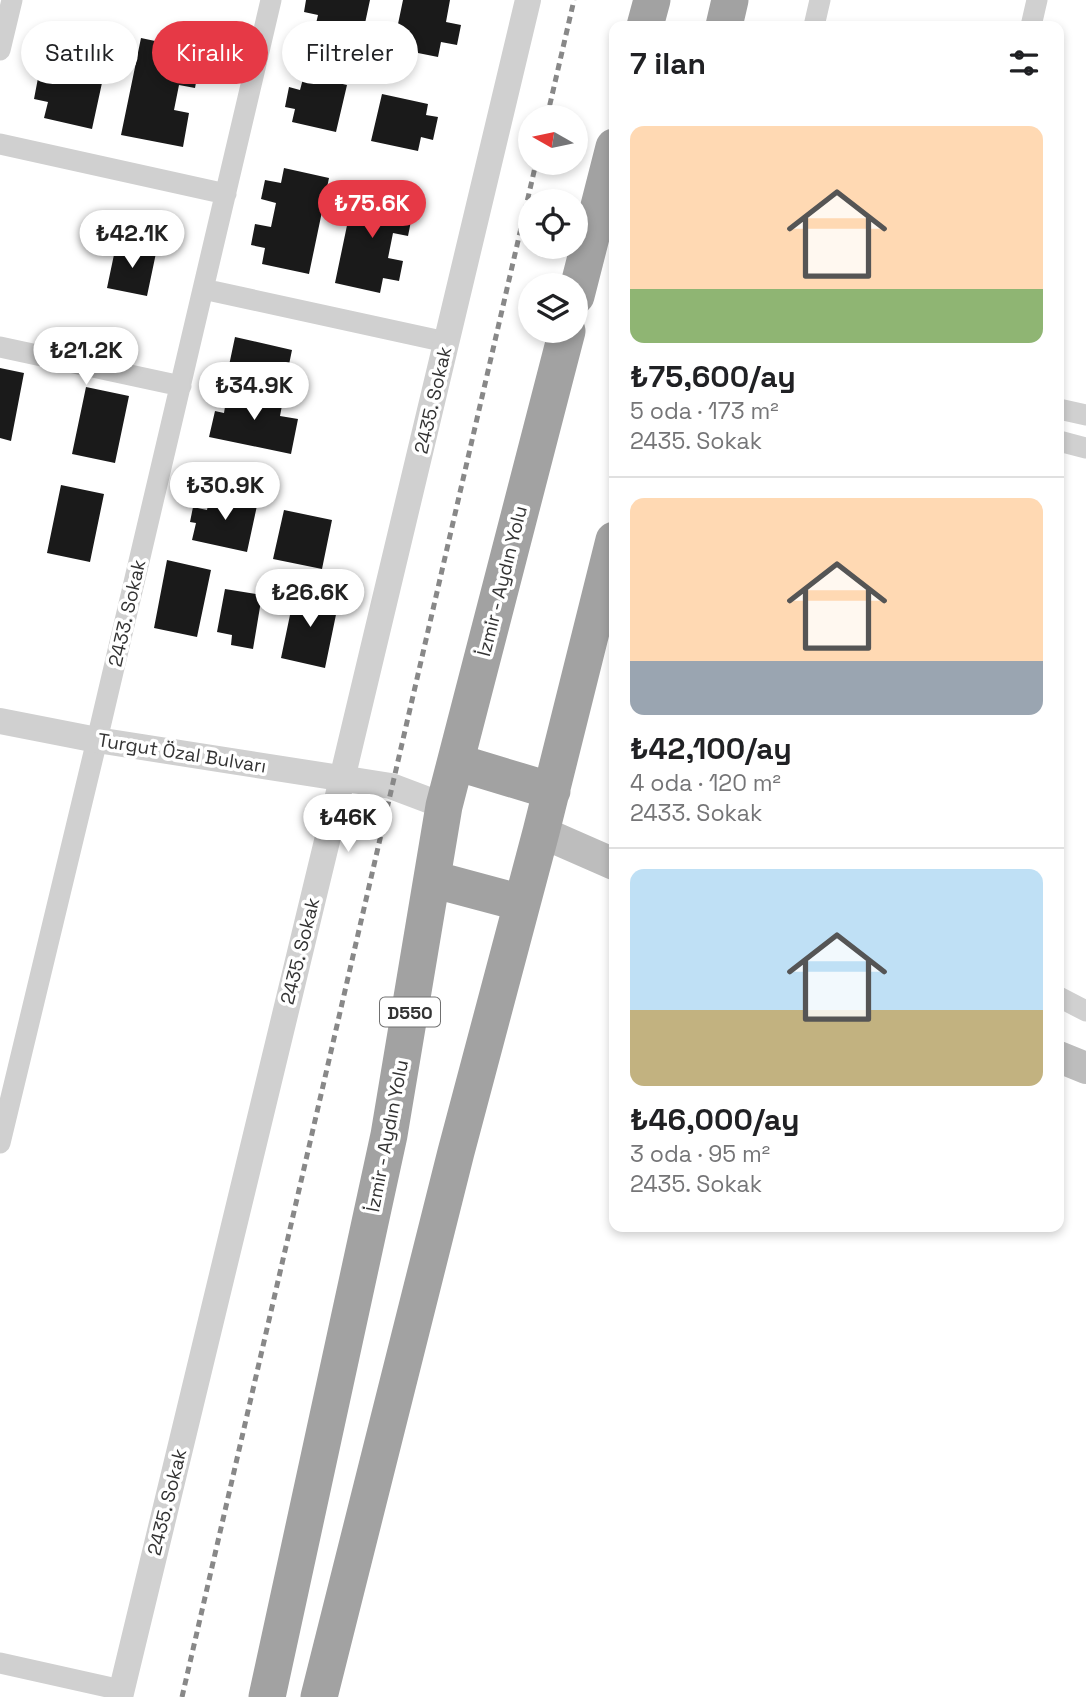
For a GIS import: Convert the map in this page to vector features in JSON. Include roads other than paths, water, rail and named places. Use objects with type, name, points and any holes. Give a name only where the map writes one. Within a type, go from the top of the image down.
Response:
[{"type":"highway","points":[[646,21],[652,0]]},
{"type":"highway","points":[[725,21],[730,0]]},
{"type":"highway","points":[[582,273],[609,167]]},
{"type":"highway","name":"İzmir - Aydın Yolu","points":[[267,1697],[389,1135],[444,806],[564,343]]},
{"type":"highway","points":[[319,1697],[609,560]]},
{"type":"highway","points":[[456,761],[552,791]]},
{"type":"highway","points":[[432,879],[522,903]]},
{"type":"main road","points":[[541,832],[609,862]]},
{"type":"main road","points":[[1064,1059],[1086,1068]]},
{"type":"street","points":[[0,50],[12,0]]},
{"type":"street","name":"2433. Sokak","points":[[0,1143],[271,0]]},
{"type":"street","name":"2435. Sokak","points":[[120,1694],[528,0]]},
{"type":"street","points":[[815,21],[820,0]]},
{"type":"street","points":[[1032,21],[1037,0]]},
{"type":"street","points":[[0,144],[226,194]]},
{"type":"street","points":[[203,289],[446,342]]},
{"type":"street","points":[[0,347],[181,386]]},
{"type":"street","points":[[1064,410],[1086,415]]},
{"type":"street","points":[[1064,442],[1086,448]]},
{"type":"street","name":"Turgut Özal Bulvarı","points":[[0,721],[97,740],[391,786],[444,806]]},
{"type":"street","points":[[1064,1000],[1086,1011]]},
{"type":"street","points":[[0,1663],[120,1694]]},
{"type":"railway","points":[[550,105],[574,0]]},
{"type":"railway","points":[[182,1697],[533,175]]}]
